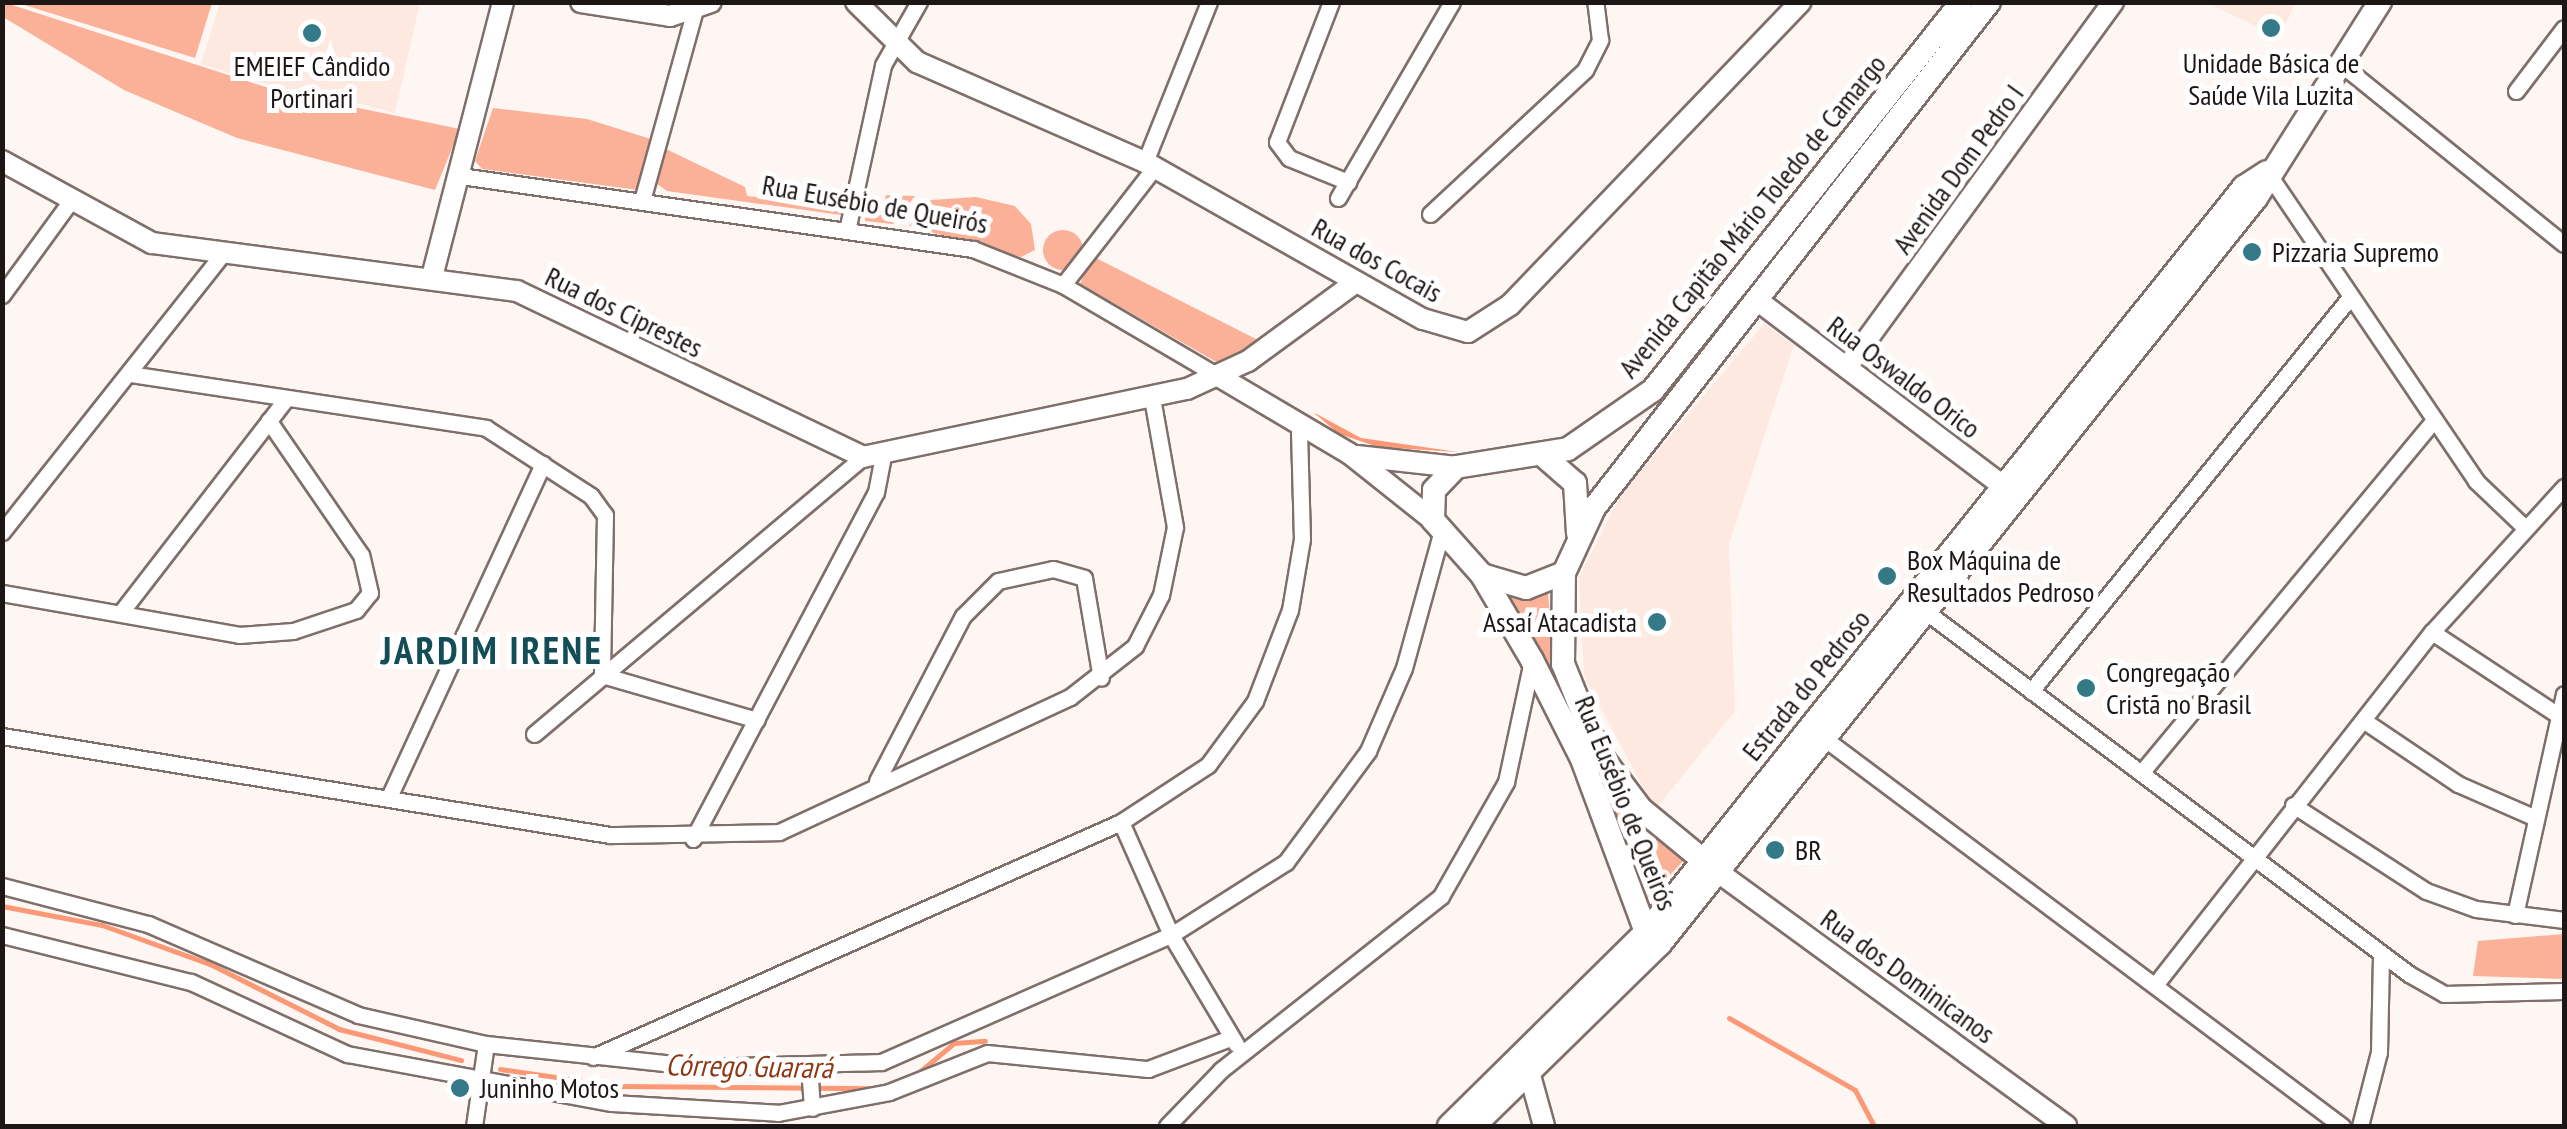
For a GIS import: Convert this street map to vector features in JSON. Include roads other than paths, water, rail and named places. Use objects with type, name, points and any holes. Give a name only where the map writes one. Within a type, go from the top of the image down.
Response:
[{"type":"main road","name":"Avenida Capitão Mário Toledo de Camargo","points":[[1456,468],[1546,458],[1608,427],[1664,380],[1962,2]]},
{"type":"main road","name":"Avenida Capitão Mário Toledo de Camargo","points":[[1564,573],[1578,533],[1990,2]]},
{"type":"main road","name":"Estrada do Pedroso","points":[[1474,1126],[1653,938],[2011,492],[2244,187],[2267,172],[2342,66],[2380,2]]},
{"type":"main road","points":[[1546,458],[1575,483],[1578,533]]},
{"type":"main road","points":[[1437,525],[1434,490],[1456,468]]},
{"type":"main road","name":"Rua Eusébio de Queirós","points":[[1437,525],[1482,575],[1532,660],[1653,938]]},
{"type":"main road","points":[[1482,575],[1526,588],[1564,573]]},
{"type":"main road","name":"Rua Eusébio de Queirós","points":[[1564,573],[1559,642],[1573,698],[1617,781],[1661,829],[1710,866]]},
{"type":"main road","points":[[1617,848],[1661,829]]},
{"type":"main road","name":"Estrada do Pedroso","points":[[1449,1126],[1528,1069]]},
{"type":"street","points":[[433,273],[503,2]]},
{"type":"street","points":[[581,2],[619,7],[703,6],[643,197]]},
{"type":"street","name":"Rua dos Cocais","points":[[856,2],[890,43],[1150,165],[1435,325],[1468,332],[1489,324],[1800,2]]},
{"type":"street","points":[[848,226],[890,43],[920,2]]},
{"type":"street","points":[[1062,285],[1150,165],[1209,2]]},
{"type":"street","points":[[1331,2],[1276,142],[1289,158],[1348,182]]},
{"type":"street","points":[[1338,198],[1452,2]]},
{"type":"street","points":[[1430,214],[1585,70],[1600,40],[1594,2]]},
{"type":"street","name":"Avenida Dom Pedro I","points":[[1847,367],[2113,2]]},
{"type":"street","points":[[2516,91],[2564,28]]},
{"type":"street","points":[[2342,66],[2564,244]]},
{"type":"street","name":"Rua dos Ciprestes","points":[[2,162],[70,203],[152,243],[222,254],[433,273],[557,307],[813,441],[873,457],[1152,398],[1220,377],[1356,282]]},
{"type":"street","points":[[2267,172],[2476,481],[2522,525]]},
{"type":"street","name":"Rua Eusébio de Queirós","points":[[460,176],[848,226],[973,249],[1062,285],[1220,377],[1300,430],[1350,454],[1437,525]]},
{"type":"street","points":[[2,295],[70,203]]},
{"type":"street","points":[[2,532],[222,254]]},
{"type":"street","points":[[2031,692],[2351,296]]},
{"type":"street","name":"Rua Oswaldo Orico","points":[[1757,300],[2011,492]]},
{"type":"street","points":[[130,374],[486,428],[543,464],[605,515],[602,675]]},
{"type":"street","points":[[2,736],[388,797],[692,839],[780,832],[877,781],[1101,678],[1144,632],[1170,568],[1174,492],[1152,398]]},
{"type":"street","points":[[122,612],[286,400]]},
{"type":"street","points":[[2141,773],[2434,420]]},
{"type":"street","points":[[2,593],[239,635],[293,631],[366,602],[372,577],[362,554],[269,421]]},
{"type":"street","points":[[587,1059],[1121,822],[1208,765],[1261,689],[1296,588],[1300,430]]},
{"type":"street","name":"Rua Eusébio de Queirós","points":[[1350,454],[1456,468]]},
{"type":"street","points":[[534,734],[873,457]]},
{"type":"street","points":[[692,839],[876,492],[873,457]]},
{"type":"street","points":[[388,797],[543,464]]},
{"type":"street","points":[[2155,985],[2252,856],[2432,632],[2522,525],[2564,487]]},
{"type":"street","points":[[2,886],[148,924],[358,1016],[486,1044],[654,1064],[809,1066],[881,1062],[1171,936],[1271,875],[1344,794],[1394,696],[1437,525]]},
{"type":"street","points":[[877,781],[963,616],[998,580],[1053,569],[1084,578],[1101,678]]},
{"type":"street","points":[[1919,606],[2382,955],[2444,994],[2564,991]]},
{"type":"street","points":[[2432,632],[2558,714]]},
{"type":"street","points":[[1167,1126],[1243,1051],[1441,896],[1506,782],[1532,660]]},
{"type":"street","points":[[602,675],[757,720]]},
{"type":"street","points":[[2515,915],[2564,694]]},
{"type":"street","points":[[2363,720],[2458,784],[2536,818]]},
{"type":"street","points":[[1817,734],[2342,1126]]},
{"type":"street","points":[[2293,805],[2426,891],[2515,915],[2564,920]]},
{"type":"street","points":[[1121,822],[1171,936],[1230,1038],[1243,1051]]},
{"type":"street","name":"Rua dos Dominicanos","points":[[1710,866],[2066,1126]]},
{"type":"street","points":[[2,935],[191,982],[347,1054],[482,1082],[630,1104],[812,1108],[889,1092],[987,1053],[1148,1069],[1230,1038]]},
{"type":"street","points":[[2360,1126],[2379,1052],[2382,955]]},
{"type":"street","points":[[648,1034],[654,1064]]},
{"type":"street","points":[[474,1126],[486,1044]]},
{"type":"street","points":[[809,1066],[812,1108]]},
{"type":"street","points":[[1528,1069],[1544,1126]]},
{"type":"waterway","name":"Córrego Guarará","points":[[2,906],[102,925],[210,964],[339,1029],[461,1060]]},
{"type":"waterway","points":[[1729,1018],[1855,1090],[1874,1126]]},
{"type":"waterway","name":"Córrego Guarará","points":[[918,1073],[954,1043],[985,1041]]},
{"type":"waterway","name":"Córrego Guarará","points":[[500,1069],[618,1086],[870,1088]]},
{"type":"place","name":"Unidade Básica de Saúde Vila Luzita","points":[[2271,28]]},
{"type":"place","name":"EMEIEF Cândido Portinari","points":[[312,33]]},
{"type":"place","name":"Pizzaria Supremo","points":[[2252,252]]},
{"type":"place","name":"Box Máquina de Resultados Pedroso","points":[[1887,576]]},
{"type":"place","name":"Assaí Atacadista","points":[[1657,622]]},
{"type":"place","name":"Congregação Cristã no Brasil","points":[[2086,688]]},
{"type":"place","name":"BR","points":[[1775,850]]},
{"type":"place","name":"Juninho Motos","points":[[460,1088]]},
{"type":"district","name":"JARDIM IRENE","points":[[492,650]]}]
